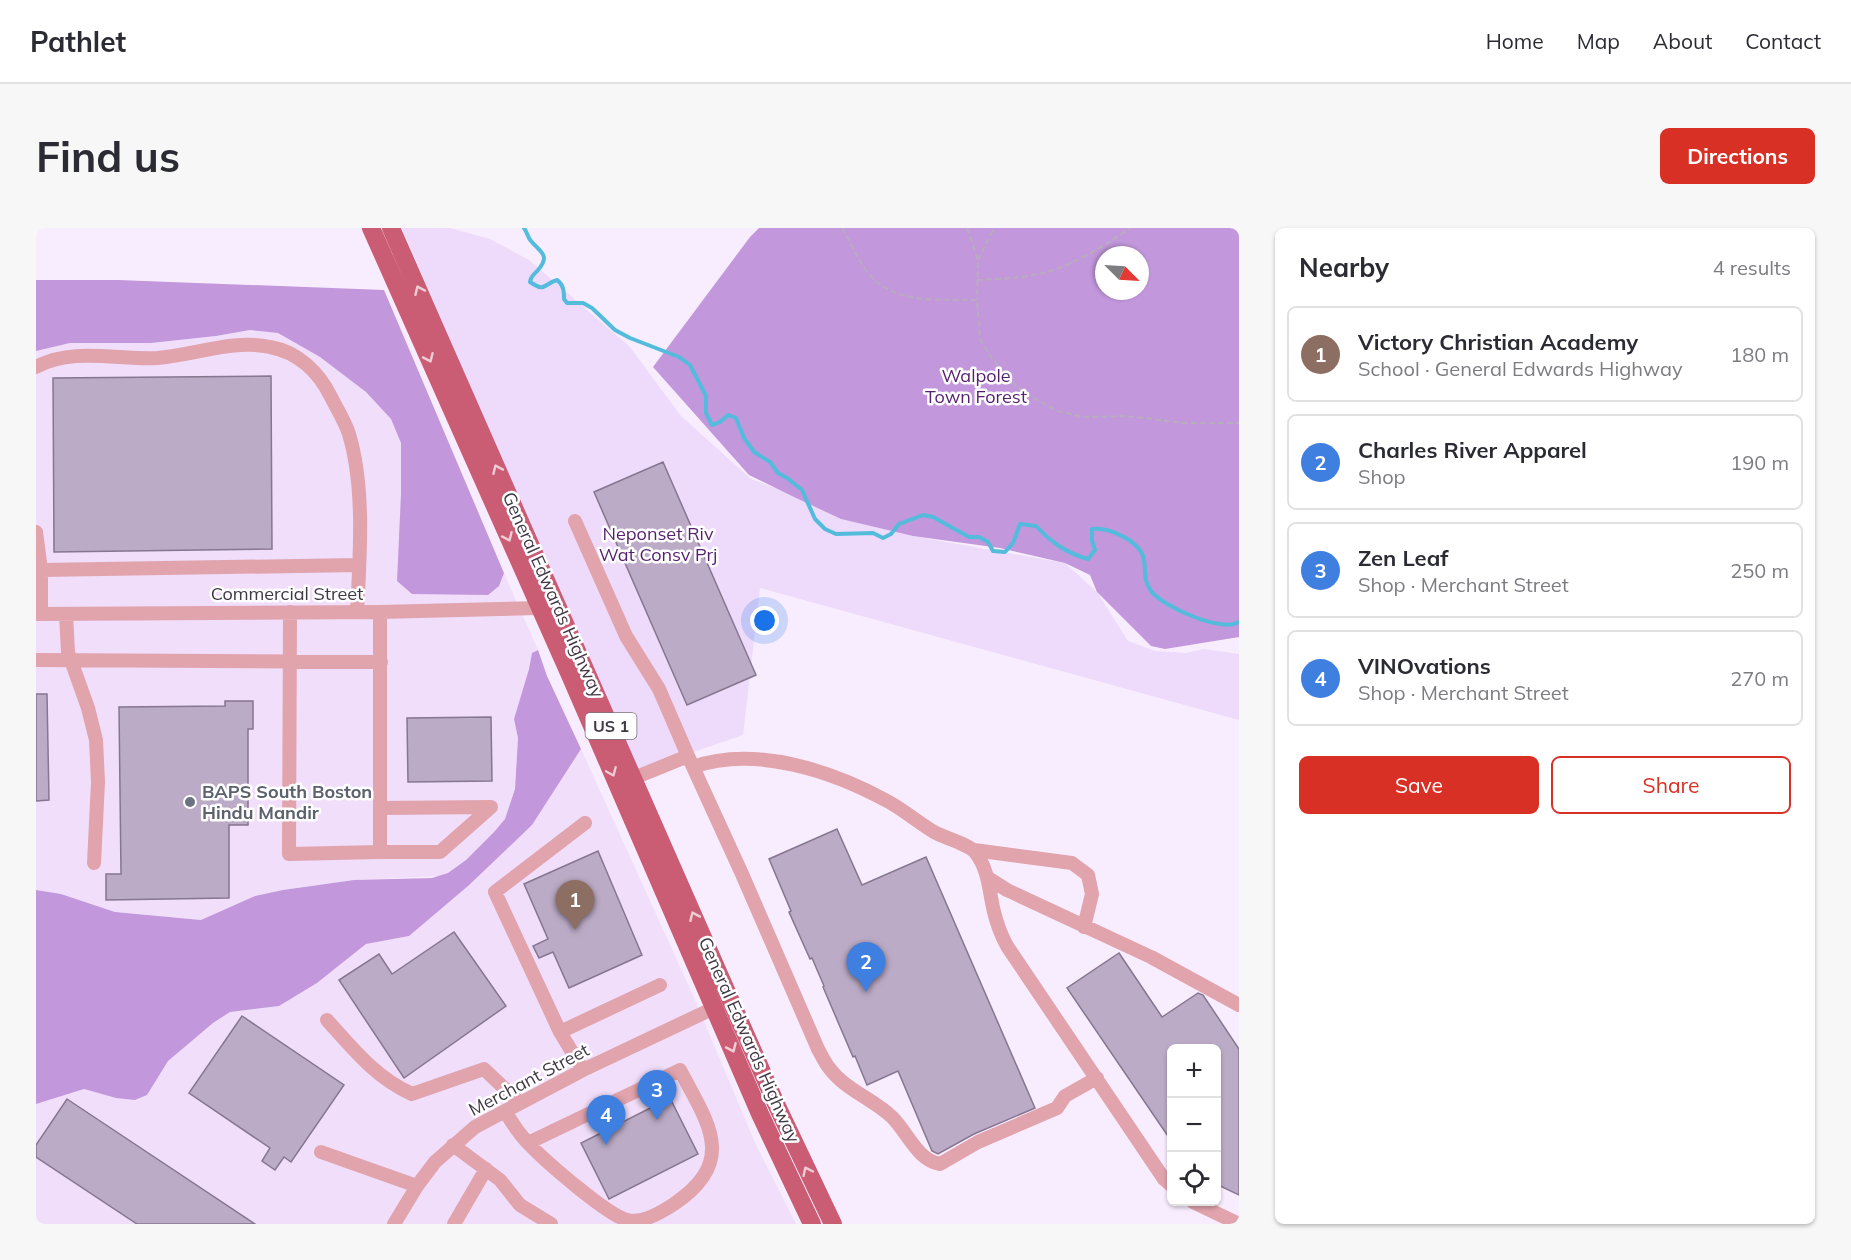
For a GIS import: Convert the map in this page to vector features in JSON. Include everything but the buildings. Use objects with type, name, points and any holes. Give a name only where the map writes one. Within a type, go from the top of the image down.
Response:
[{"type":"main road","name":"General Edwards Highway","points":[[371,228],[760,1114],[812,1224]]},
{"type":"main road","name":"General Edwards Highway","points":[[391,228],[777,1106],[833,1224]]},
{"type":"street","points":[[36,366],[48,360],[67,358],[90,356],[156,358],[246,345],[271,347],[292,354],[312,368],[325,384],[348,433],[355,464],[359,565],[357,611]]},
{"type":"street","points":[[575,521],[626,636],[659,689],[818,1049],[830,1069],[842,1082],[892,1118],[920,1154],[930,1162],[940,1164],[978,1142],[1057,1108],[1065,1096],[1096,1078]]},
{"type":"street","points":[[36,532],[41,570],[38,614]]},
{"type":"street","points":[[41,570],[359,565]]},
{"type":"street","name":"Commercial Street","points":[[38,614],[380,612],[539,608]]},
{"type":"street","points":[[290,612],[289,854],[440,852],[491,807],[381,808]]},
{"type":"street","points":[[380,612],[380,852]]},
{"type":"street","points":[[66,614],[70,660],[91,716],[96,740],[98,782],[94,863]]},
{"type":"street","points":[[36,660],[381,662]]},
{"type":"street","points":[[634,778],[690,761],[705,763],[741,759],[800,765],[858,787],[887,801],[933,831],[974,850],[1072,863],[1088,875],[1092,894],[1084,927]]},
{"type":"street","points":[[583,1070],[560,1032],[495,892],[585,823]]},
{"type":"street","points":[[974,850],[988,878],[999,932],[1007,946],[1167,1182]]},
{"type":"street","points":[[988,878],[1007,890],[1150,957],[1239,1005]]},
{"type":"street","points":[[560,1032],[660,985]]},
{"type":"street","name":"Merchant Street","points":[[394,1224],[435,1162],[476,1127],[583,1070],[714,1008]]},
{"type":"street","points":[[327,1020],[377,1073],[394,1086],[412,1094],[484,1069],[520,1103]]},
{"type":"street","points":[[506,1111],[528,1143],[603,1206],[620,1217],[630,1220],[641,1220],[654,1215],[681,1199],[698,1183],[709,1163],[713,1149],[710,1131],[680,1070],[528,1143]]},
{"type":"street","points":[[453,1145],[500,1180],[520,1205],[551,1224]]},
{"type":"street","points":[[321,1152],[417,1186]]},
{"type":"street","points":[[454,1224],[486,1169]]},
{"type":"street","points":[[1201,1206],[1239,1224]]},
{"type":"path","points":[[842,228],[867,272],[893,293],[917,299],[977,300]]},
{"type":"path","points":[[967,228],[978,260],[977,300],[980,339],[1011,382],[1028,396],[1058,411],[1083,417],[1127,416],[1184,423],[1239,423]]},
{"type":"path","points":[[978,260],[994,228]]},
{"type":"path","points":[[977,280],[1045,273],[1109,243],[1130,228]]},
{"type":"shaded area","points":[[250,330],[278,333],[320,357],[366,392],[391,419],[401,443],[401,494],[499,586],[504,573],[538,650],[532,654],[514,719],[518,738],[515,789],[505,819],[466,860],[441,876],[354,880],[283,890],[255,896],[201,920],[115,912],[61,894],[36,890],[36,351],[70,343],[151,343]]},
{"type":"shaded area","points":[[581,749],[692,993],[756,1145],[796,1224],[36,1224],[36,1104],[84,1089],[116,1098],[135,1100],[147,1095],[167,1061],[230,1012],[279,1006],[317,983],[366,944],[409,936],[532,825]]},
{"type":"green space","name":"Neponset Riv Wat Consv Prj","points":[[402,228],[450,228],[490,239],[529,260],[629,346],[681,416],[751,479],[781,490],[841,519],[913,536],[1065,563],[1097,592],[1128,641],[1155,651],[1186,653],[1204,649],[1239,654],[1239,720],[760,588],[743,735],[635,772]]},
{"type":"green space","name":"Walpole Town Forest","points":[[759,228],[1239,228],[1239,637],[1165,649],[1151,646],[1097,592],[1090,575],[1065,563],[1000,548],[913,536],[841,519],[749,475],[653,367]]},
{"type":"green space","points":[[36,280],[118,280],[384,290],[504,573],[499,586],[488,595],[412,594],[397,581],[401,443],[391,419],[366,392],[320,357],[278,333],[250,330],[151,343],[70,343],[36,351]]},
{"type":"green space","points":[[538,650],[547,676],[581,749],[532,825],[468,886],[409,936],[366,944],[317,983],[279,1006],[230,1012],[213,1023],[168,1061],[147,1095],[135,1100],[116,1098],[84,1089],[36,1104],[36,890],[61,894],[115,912],[201,920],[255,896],[283,890],[354,880],[432,878],[448,873],[466,860],[505,819],[515,789],[518,738],[514,719],[532,653]]},
{"type":"waterway","points":[[524,228],[530,240],[544,257],[542,265],[532,276],[530,282],[544,287],[557,280],[562,286],[567,303],[583,303],[592,308],[615,330],[679,357],[690,365],[706,396],[706,413],[712,425],[728,415],[736,418],[744,438],[754,452],[770,462],[778,473],[802,490],[815,519],[825,529],[836,534],[873,533],[883,538],[891,534],[899,524],[923,515],[933,517],[969,537],[979,537],[988,542],[993,551],[1005,552],[1013,543],[1020,524],[1036,526],[1059,546],[1088,559],[1095,550],[1092,529],[1107,530],[1131,541],[1142,553],[1147,583],[1151,591],[1167,604],[1206,621],[1219,624],[1239,622]]},
{"type":"place","name":"BAPS South Boston Hindu Mandir","points":[[190,802]]},
{"type":"place","name":"Victory Christian Academy","points":[[575,930]]},
{"type":"place","name":"Charles River Apparel","points":[[866,992]]},
{"type":"place","name":"Zen Leaf","points":[[657,1120]]},
{"type":"place","name":"VINOvations","points":[[606,1145]]}]
